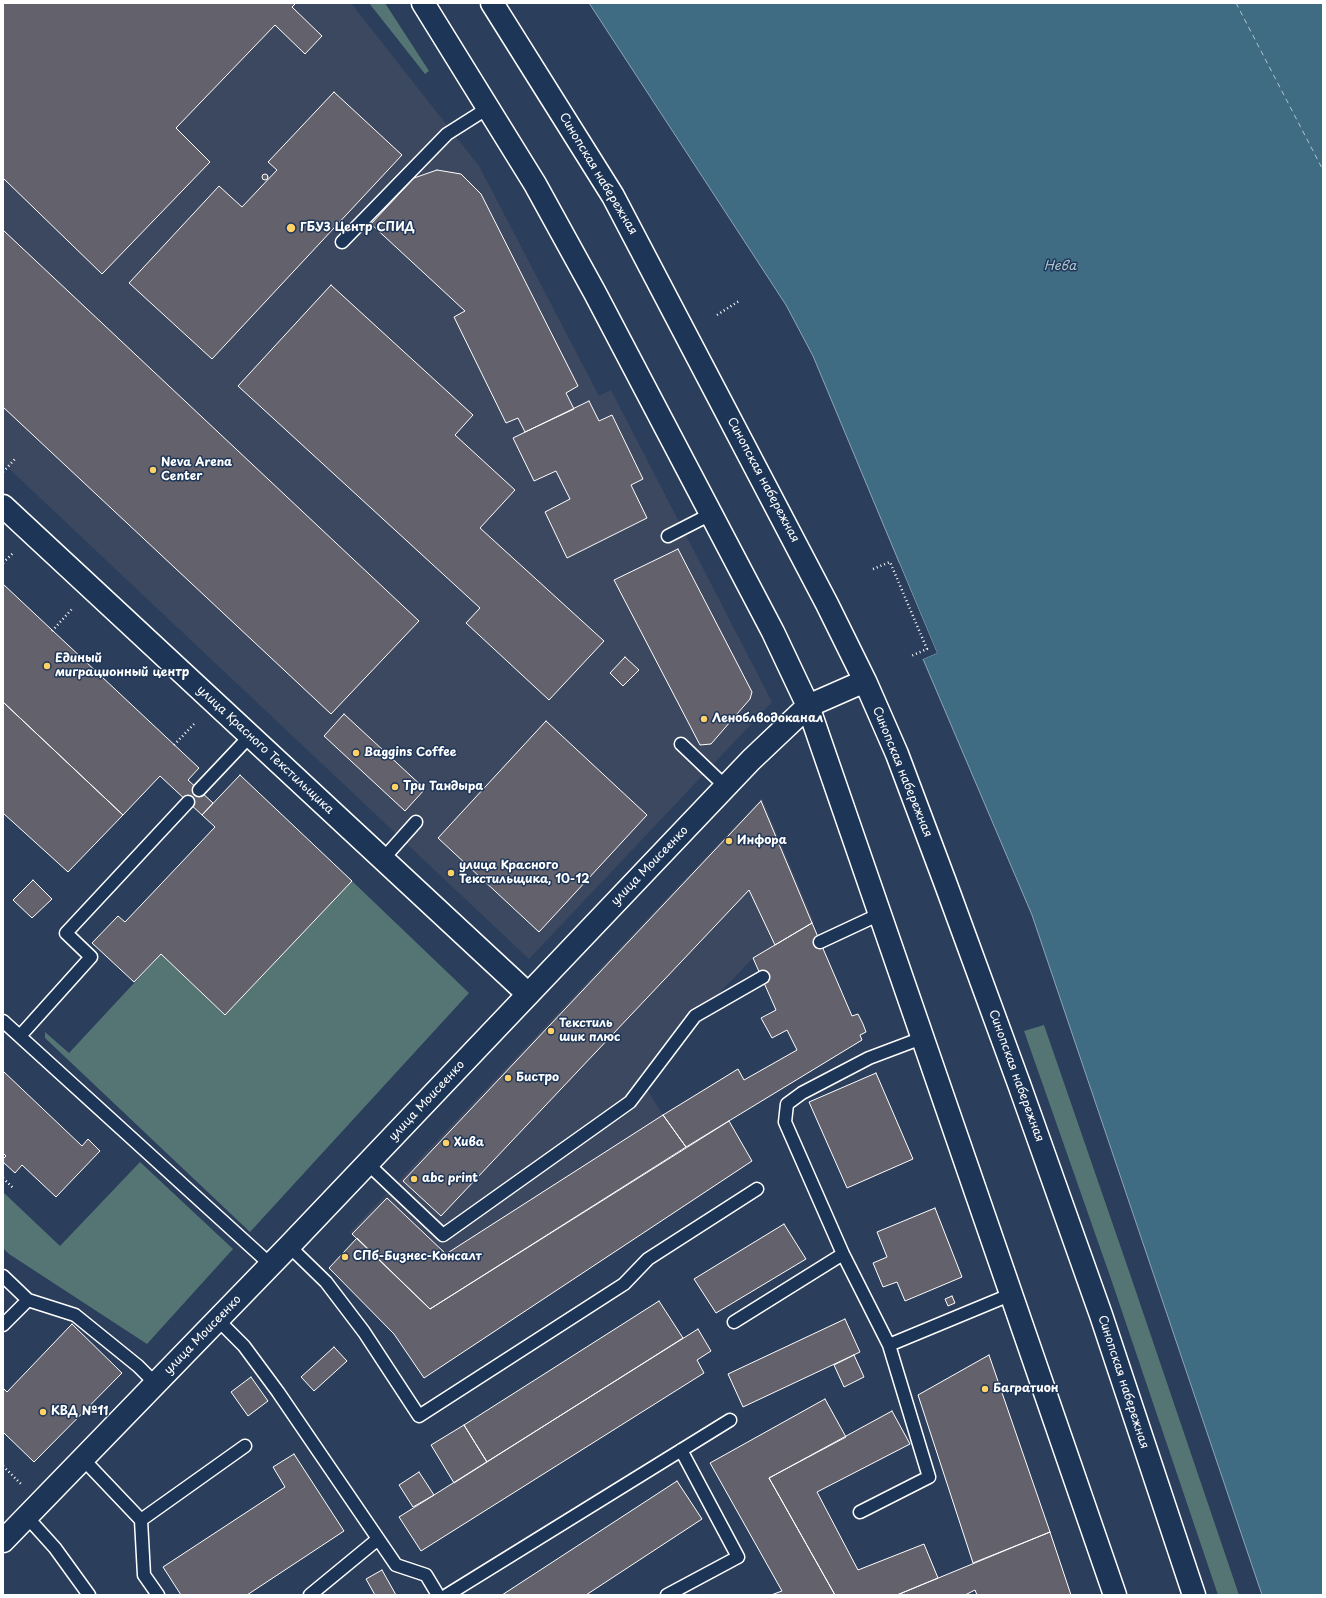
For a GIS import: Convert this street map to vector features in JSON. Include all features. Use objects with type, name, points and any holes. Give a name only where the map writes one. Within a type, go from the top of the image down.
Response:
[{"type":"main road","points":[[423,3],[550,212],[773,632],[808,706],[1012,1294],[1112,1594]]},
{"type":"main road","name":"Синопская набережная","points":[[492,3],[613,196],[827,604],[865,681],[908,782],[1019,1084],[1101,1315],[1194,1595]]},
{"type":"main road","name":"улица Красного Текстильщика","points":[[3,506],[528,994]]},
{"type":"main road","name":"улица Моисеенко","points":[[3,1541],[368,1164],[751,760],[808,706],[865,681]]},
{"type":"lane","points":[[342,242],[446,134],[488,108]]},
{"type":"lane","points":[[668,536],[711,514]]},
{"type":"lane","points":[[199,790],[250,736]]},
{"type":"lane","points":[[681,744],[726,787]]},
{"type":"lane","points":[[20,1036],[91,957],[66,933],[188,802]]},
{"type":"lane","points":[[383,859],[416,822]]},
{"type":"lane","points":[[820,942],[880,914]]},
{"type":"lane","points":[[368,1164],[443,1235],[630,1102],[695,1016],[763,977]]},
{"type":"lane","points":[[3,1020],[271,1265]]},
{"type":"lane","points":[[860,1512],[929,1478],[889,1345],[843,1254],[785,1122],[787,1104],[802,1093],[869,1058],[922,1038]]},
{"type":"lane","points":[[289,1246],[326,1282],[360,1326],[419,1416],[624,1284],[648,1259],[757,1189]]},
{"type":"lane","points":[[734,1322],[843,1254]]},
{"type":"lane","points":[[3,1276],[28,1300],[75,1315],[138,1366],[156,1384]]},
{"type":"lane","points":[[889,1345],[1012,1294]]},
{"type":"lane","points":[[3,1325],[28,1300]]},
{"type":"lane","points":[[218,1320],[244,1346],[278,1392],[396,1565],[426,1574],[438,1595]]},
{"type":"lane","points":[[447,1595],[730,1420]]},
{"type":"lane","points":[[141,1520],[245,1446]]},
{"type":"lane","points":[[667,1595],[738,1557],[681,1450]]},
{"type":"lane","points":[[83,1459],[141,1520],[144,1575],[158,1595]]},
{"type":"lane","points":[[27,1517],[55,1548],[89,1595]]},
{"type":"lane","points":[[310,1595],[378,1539]]},
{"type":"path","points":[[717,315],[739,301]]},
{"type":"path","points":[[3,472],[15,459]]},
{"type":"path","points":[[3,563],[13,553]]},
{"type":"path","points":[[873,569],[890,562],[927,649],[911,656]]},
{"type":"path","points":[[52,631],[72,609]]},
{"type":"path","points":[[174,745],[194,724]]},
{"type":"path","points":[[3,1178],[14,1188]]},
{"type":"path","points":[[3,1466],[21,1484]]},
{"type":"shaded area","points":[[3,3],[351,3],[479,166],[599,396],[611,390],[772,702],[529,959],[3,463]]},
{"type":"shaded area","points":[[762,798],[814,922],[753,958],[639,1077],[663,1115],[430,1309],[350,1232]]},
{"type":"green space","points":[[369,3],[385,3],[429,71],[425,74]]},
{"type":"green space","points":[[352,881],[469,993],[250,1232],[45,1038],[45,1032],[69,1053],[161,954],[225,1015]]},
{"type":"green space","points":[[1044,1025],[1239,1595],[1218,1595],[1111,1279],[1024,1031]]},
{"type":"green space","points":[[140,1162],[233,1249],[147,1344],[9,1254],[3,1248],[3,1192],[60,1246]]},
{"type":"water","name":"Нева","points":[[589,3],[1323,3],[1323,1595],[1262,1595],[1032,915],[923,659],[937,653],[813,356],[786,305]]},
{"type":"pier","points":[[899,563],[937,653],[923,659],[922,658],[934,652],[897,564]]},
{"type":"building","points":[[3,3],[296,3],[292,7],[322,36],[305,54],[275,25],[176,128],[210,162],[102,274],[3,178]]},
{"type":"building","points":[[334,92],[402,155],[212,359],[129,283],[219,186],[242,207],[277,170],[268,162]]},
{"type":"building","points":[[437,170],[461,174],[481,194],[578,386],[566,393],[574,409],[525,432],[518,418],[506,423],[454,317],[465,311],[371,224],[414,178]]},
{"type":"building","points":[[265,174],[268,177],[265,180],[262,177]]},
{"type":"building","points":[[3,230],[419,621],[331,714],[3,407]]},
{"type":"building","points":[[331,285],[473,415],[455,435],[515,490],[480,528],[604,641],[549,700],[466,623],[480,608],[238,386]]},
{"type":"building","points":[[589,401],[599,421],[612,415],[643,479],[631,485],[647,518],[567,558],[545,512],[570,499],[556,471],[534,481],[513,438]]},
{"type":"building","points":[[678,549],[752,692],[750,699],[711,744],[700,745],[614,580]]},
{"type":"building","name":"Единый миграционный центр","points":[[3,584],[199,768],[188,780],[213,803],[202,815],[160,776],[123,815],[3,702]]},
{"type":"building","points":[[625,657],[639,670],[623,686],[610,673]]},
{"type":"building","points":[[3,702],[123,815],[68,872],[3,813]]},
{"type":"building","points":[[344,714],[425,789],[405,811],[324,736]]},
{"type":"building","points":[[546,721],[647,815],[539,932],[438,838]]},
{"type":"building","points":[[240,775],[352,881],[225,1015],[161,954],[134,982],[92,943],[118,916],[125,922],[215,827],[202,815]]},
{"type":"building","points":[[761,801],[812,923],[775,945],[749,890],[441,1216],[403,1181]]},
{"type":"building","points":[[33,880],[52,899],[32,918],[13,900]]},
{"type":"building","points":[[812,923],[852,1016],[858,1014],[863,1024],[866,1032],[860,1035],[862,1040],[686,1147],[663,1115],[738,1069],[744,1080],[797,1050],[787,1030],[772,1038],[761,1018],[776,1010],[753,958]]},
{"type":"building","points":[[3,1071],[82,1146],[88,1139],[100,1151],[56,1197],[22,1165],[15,1173],[3,1162],[3,1159],[6,1156],[3,1153]]},
{"type":"building","points":[[876,1073],[913,1159],[847,1188],[809,1102]]},
{"type":"building","points":[[663,1115],[686,1147],[430,1309],[352,1234],[387,1198],[446,1254]]},
{"type":"building","points":[[729,1121],[752,1161],[424,1378],[394,1334],[329,1268],[357,1238],[430,1309]]},
{"type":"building","points":[[935,1208],[962,1277],[905,1301],[897,1282],[883,1287],[873,1263],[887,1257],[877,1232]]},
{"type":"building","points":[[784,1224],[806,1259],[716,1313],[694,1279]]},
{"type":"building","points":[[952,1296],[955,1303],[948,1306],[945,1299]]},
{"type":"building","points":[[659,1301],[683,1338],[487,1462],[464,1425]]},
{"type":"building","points":[[845,1319],[860,1352],[743,1407],[728,1374]]},
{"type":"building","name":"КВД №11","points":[[72,1324],[122,1373],[34,1462],[3,1432],[3,1388],[7,1392]]},
{"type":"building","points":[[698,1329],[711,1351],[697,1360],[704,1373],[421,1551],[399,1517]]},
{"type":"building","points":[[334,1347],[347,1361],[314,1391],[301,1377]]},
{"type":"building","points":[[854,1355],[864,1377],[844,1387],[834,1365]]},
{"type":"building","points":[[989,1355],[1050,1532],[973,1563],[918,1395]]},
{"type":"building","points":[[251,1377],[268,1401],[248,1416],[231,1392]]},
{"type":"building","points":[[825,1399],[846,1437],[769,1478],[835,1595],[771,1595],[782,1591],[710,1463]]},
{"type":"building","points":[[892,1411],[910,1444],[817,1492],[858,1570],[924,1544],[938,1578],[897,1595],[835,1595],[769,1478]]},
{"type":"building","points":[[464,1425],[487,1462],[454,1483],[431,1445]]},
{"type":"building","points":[[294,1454],[344,1531],[247,1595],[181,1595],[163,1567],[285,1487],[273,1467]]},
{"type":"building","points":[[419,1472],[434,1495],[413,1507],[399,1485]]},
{"type":"building","points":[[677,1481],[702,1519],[586,1595],[502,1595]]},
{"type":"building","points":[[1050,1532],[1071,1595],[977,1595],[975,1590],[965,1595],[897,1595]]},
{"type":"building","points":[[382,1570],[396,1595],[375,1595],[366,1579]]},
{"type":"ferry route","points":[[1236,3],[1323,170]]},
{"type":"place","name":"ГБУЗ Центр СПИД","points":[[291,228]]},
{"type":"place","name":"Neva Arena Center","points":[[153,470]]},
{"type":"place","name":"Единый миграционный центр","points":[[47,666]]},
{"type":"place","name":"Леноблводоканал","points":[[704,719]]},
{"type":"place","name":"Baggins Coffee","points":[[356,753]]},
{"type":"place","name":"Три Тандыра","points":[[395,787]]},
{"type":"place","name":"Инфора","points":[[729,841]]},
{"type":"place","name":"улица Красного Текстильщика, 10-12","points":[[451,873]]},
{"type":"place","name":"Текстиль шик плюс","points":[[551,1031]]},
{"type":"place","name":"Бистро","points":[[508,1078]]},
{"type":"place","name":"Хива","points":[[446,1143]]},
{"type":"place","name":"abc print","points":[[414,1179]]},
{"type":"place","name":"СПб-Бизнес-Консалт","points":[[345,1257]]},
{"type":"place","name":"Багратион","points":[[985,1389]]},
{"type":"place","name":"КВД №11","points":[[43,1412]]}]
